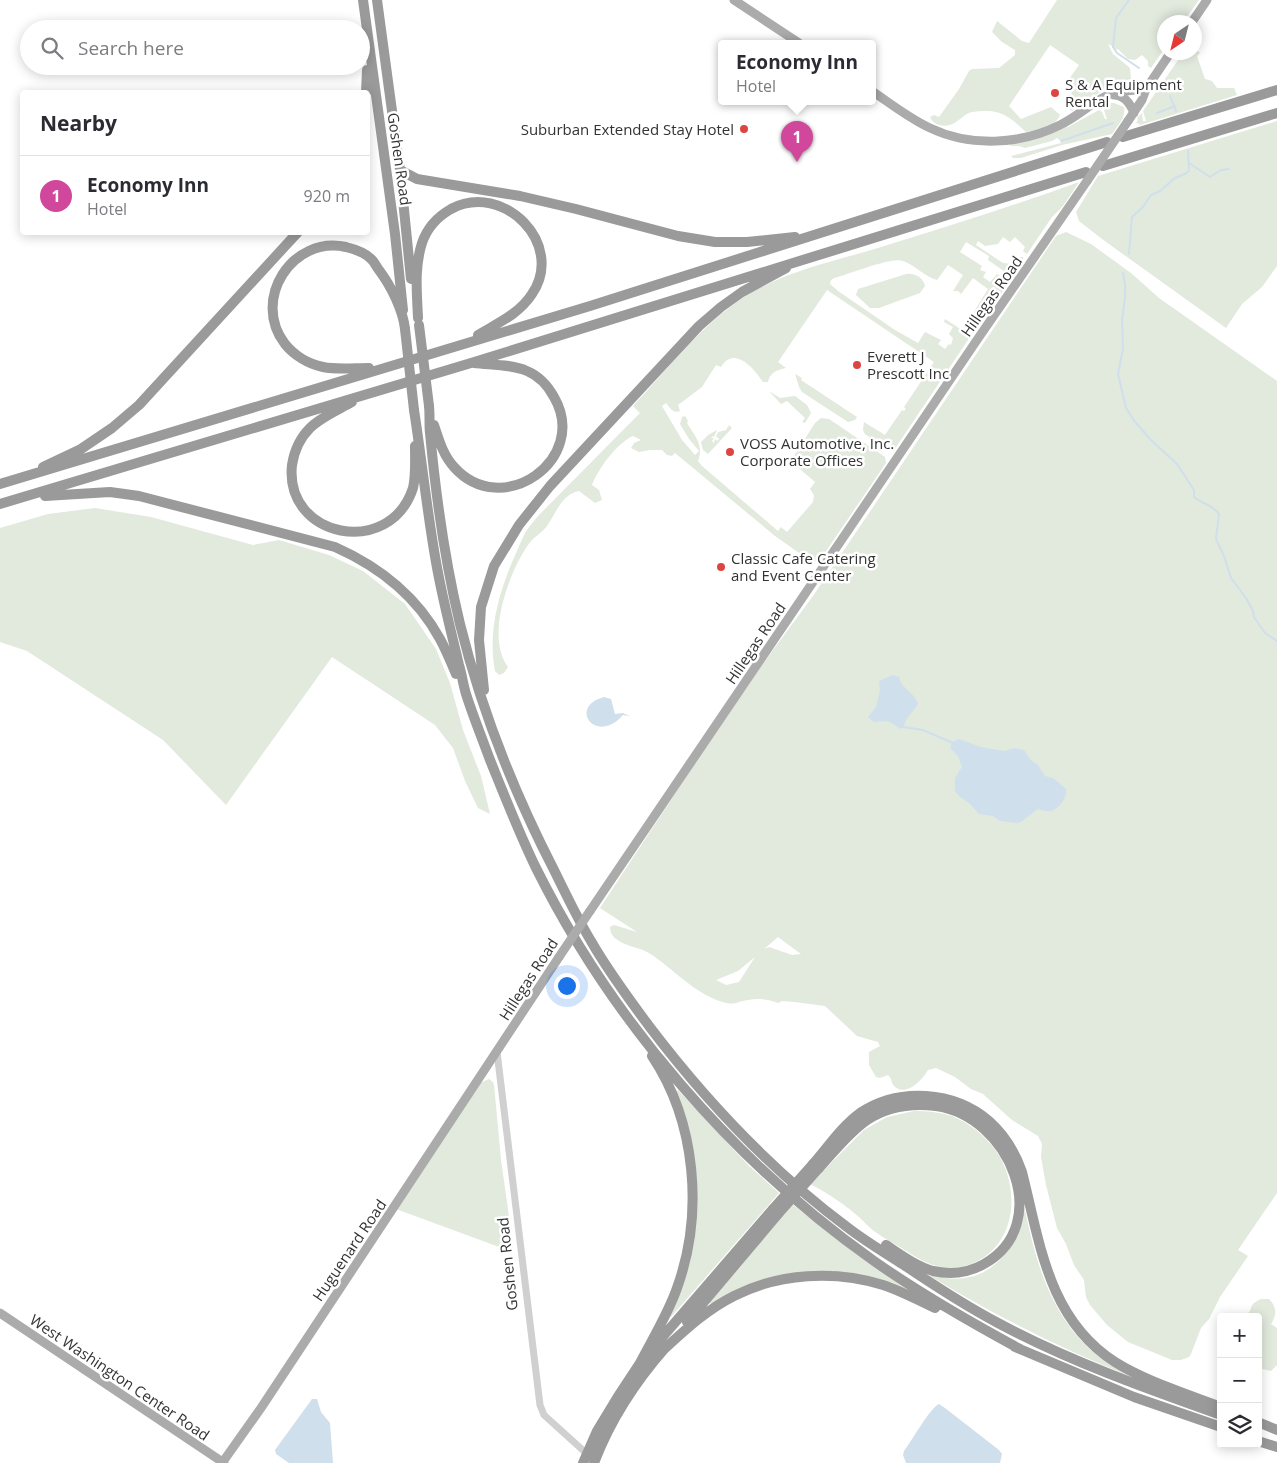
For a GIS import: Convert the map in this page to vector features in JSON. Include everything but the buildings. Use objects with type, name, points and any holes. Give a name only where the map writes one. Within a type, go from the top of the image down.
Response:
[{"type":"highway","name":"Goshen Road","points":[[363,0],[366,20]]},
{"type":"highway","points":[[377,0],[400,170],[410,272],[418,322],[447,558],[466,646],[490,725],[518,796],[592,943],[672,1056],[727,1118],[783,1173],[849,1229],[934,1285],[1023,1336],[1095,1369],[1217,1414]]},
{"type":"highway","name":"Goshen Road","points":[[370,53],[395,234],[404,326]]},
{"type":"highway","points":[[366,75],[366,90]]},
{"type":"highway","points":[[1123,137],[1277,90]]},
{"type":"highway","points":[[1103,166],[1277,113]]},
{"type":"highway","points":[[0,484],[816,235],[1107,142]]},
{"type":"highway","points":[[400,170],[417,179],[520,196],[687,238],[715,242],[747,242],[816,235]]},
{"type":"highway","points":[[0,504],[368,392],[471,363],[1086,172]]},
{"type":"highway","points":[[418,322],[416,271],[422,242],[432,225],[441,214],[471,202],[488,202],[503,207],[518,216],[530,229],[538,244],[542,262],[538,281],[533,294],[522,307],[509,318],[466,342]]},
{"type":"highway","points":[[14,480],[81,449],[112,428],[139,405],[295,235]]},
{"type":"highway","points":[[380,368],[323,368],[305,361],[290,351],[278,334],[272,315],[273,298],[280,275],[294,260],[311,250],[328,244],[355,249],[370,258],[383,275],[396,302],[404,326],[435,559],[448,623],[465,691]]},
{"type":"highway","points":[[490,725],[482,675],[479,640],[481,607],[494,566],[518,525],[550,486],[699,326],[742,292],[776,275],[796,261]]},
{"type":"highway","points":[[429,409],[445,454],[458,471],[477,483],[493,488],[510,487],[524,483],[548,466],[561,438],[562,421],[559,406],[552,392],[540,379],[527,371],[510,366],[471,363]]},
{"type":"highway","points":[[368,392],[310,428],[298,443],[293,457],[291,472],[293,486],[299,502],[321,524],[334,530],[364,532],[380,527],[404,507],[413,487],[415,413]]},
{"type":"highway","points":[[24,498],[110,492],[139,496],[318,542],[353,555],[385,574],[415,603],[440,638],[465,691],[503,795],[536,869],[576,940],[662,1072],[675,1101],[685,1134],[692,1183],[692,1216],[689,1241],[681,1276],[665,1315],[640,1363],[617,1398],[585,1458]]},
{"type":"highway","points":[[630,1022],[714,1121],[774,1180],[808,1210],[913,1288],[1020,1349]]},
{"type":"highway","points":[[640,1363],[816,1166],[860,1113],[893,1099],[914,1096],[938,1097],[959,1103],[990,1121],[999,1130],[1017,1159],[1049,1279],[1058,1299],[1077,1328],[1115,1362],[1141,1375],[1217,1405]]},
{"type":"highway","points":[[816,1166],[868,1119],[893,1109],[916,1105],[949,1108],[968,1117],[992,1135],[1009,1160],[1016,1180],[1018,1197],[1016,1223],[1010,1238],[1001,1251],[986,1263],[973,1270],[952,1274],[924,1268],[870,1235],[849,1229]]},
{"type":"highway","points":[[594,1463],[606,1434],[624,1403],[662,1351],[775,1212]]},
{"type":"highway","points":[[662,1351],[692,1323],[734,1296],[770,1282],[814,1276],[847,1277],[882,1285],[908,1295],[972,1328],[1020,1349],[1125,1393],[1217,1426]]},
{"type":"highway","points":[[1262,1424],[1277,1430]]},
{"type":"highway","points":[[1262,1429],[1277,1435]]},
{"type":"highway","points":[[1262,1441],[1277,1447]]},
{"type":"main road","points":[[734,0],[794,40]]},
{"type":"main road","points":[[1197,15],[1207,0]]},
{"type":"main road","name":"Hillegas Road","points":[[497,1052],[590,911],[1134,109],[1144,97],[1146,89],[1166,60]]},
{"type":"main road","points":[[876,94],[931,129],[964,139],[990,141],[1022,138],[1048,131],[1067,122],[1110,95],[1146,89]]},
{"type":"main road","points":[[1110,95],[1121,96],[1134,109]]},
{"type":"main road","name":"Huguenard Road","points":[[223,1463],[497,1052]]},
{"type":"main road","name":"West Washington Center Road","points":[[0,1313],[223,1463]]},
{"type":"street","name":"Goshen Road","points":[[497,1052],[540,1405],[544,1415],[585,1458]]},
{"type":"shaded area","points":[[1057,0],[1199,0],[1188,15],[1157,15],[1157,59],[1151,68],[1148,66],[1148,61],[1142,55],[1135,60],[1128,59],[1118,49],[1116,50],[1108,44],[1113,54],[1130,68],[1131,79],[1111,85],[1072,111],[1068,108],[1072,96],[1069,79],[1079,65],[1050,45],[1009,106],[1021,119],[1051,107],[1060,115],[1050,125],[1026,132],[1005,115],[989,111],[969,113],[949,125],[938,125],[932,120],[930,117],[934,115],[939,117],[969,71],[972,69],[999,68],[1015,55],[1015,50],[1002,42],[992,32],[997,21],[1022,41],[1029,43]]},
{"type":"shaded area","points":[[1178,60],[1198,60],[1205,79],[1212,81],[1217,88],[1234,88],[1237,95],[1137,126],[1140,124],[1136,123],[1137,118],[1142,113],[1143,121],[1146,121],[1143,111]]},
{"type":"shaded area","points":[[1110,103],[1124,107],[1121,121],[1112,134],[1062,145],[1021,158],[1013,158],[1011,156],[1061,143],[1061,141],[1057,138],[1025,148],[1009,144],[1068,127],[1099,110],[1107,119],[1103,107]]},
{"type":"shaded area","points":[[1277,121],[1277,266],[1262,287],[1242,304],[1226,328],[1079,221],[1076,212],[1098,176]]},
{"type":"shaded area","points":[[1079,182],[1027,254],[1023,251],[1025,247],[1015,237],[1010,242],[1003,237],[998,244],[985,246],[978,241],[976,245],[1003,263],[1012,264],[1017,257],[1023,257],[1013,276],[988,260],[989,256],[966,242],[960,252],[982,266],[980,270],[986,272],[983,277],[990,282],[997,274],[1009,282],[984,319],[979,322],[972,322],[970,318],[988,289],[973,278],[961,294],[958,291],[953,291],[963,275],[948,265],[937,280],[898,260],[832,279],[830,284],[838,291],[895,330],[918,343],[925,332],[941,340],[938,344],[945,349],[949,344],[951,345],[953,338],[949,334],[953,327],[944,322],[945,319],[968,334],[968,340],[894,450],[889,450],[865,434],[863,430],[864,422],[885,435],[902,410],[906,409],[904,407],[934,362],[827,290],[778,362],[786,368],[774,372],[768,382],[763,382],[744,361],[732,358],[721,367],[716,365],[702,387],[678,405],[680,411],[670,409],[666,403],[662,406],[682,440],[695,455],[699,451],[680,424],[682,417],[685,416],[699,445],[700,455],[698,461],[702,466],[778,531],[781,527],[787,532],[813,502],[814,495],[810,489],[815,482],[794,464],[792,459],[815,423],[821,418],[829,419],[885,457],[886,463],[820,560],[812,562],[775,536],[675,453],[672,456],[667,455],[662,450],[639,452],[631,448],[634,443],[641,440],[633,436],[615,450],[604,464],[592,485],[599,490],[602,500],[595,503],[579,491],[568,496],[543,531],[530,542],[521,557],[507,588],[499,622],[501,654],[508,667],[504,673],[499,675],[495,671],[493,640],[500,594],[527,530],[539,515],[640,413],[633,406],[682,351],[722,313],[752,292],[805,269],[954,224]]},
{"type":"shaded area","points":[[1066,232],[1091,244],[1131,273],[1159,298],[1277,381],[1277,1193],[1238,1250],[1248,1256],[1220,1297],[1209,1319],[1201,1328],[1191,1354],[1189,1357],[1181,1360],[1172,1360],[1128,1342],[1107,1325],[1090,1305],[1086,1297],[1084,1280],[1074,1265],[1057,1228],[1041,1157],[1042,1144],[1038,1136],[1012,1120],[983,1094],[936,1068],[928,1070],[914,1086],[904,1090],[894,1086],[888,1075],[880,1078],[876,1077],[869,1065],[869,1052],[880,1046],[878,1042],[857,1036],[825,1006],[782,1001],[778,1003],[759,999],[726,1003],[704,994],[649,953],[615,938],[611,933],[610,927],[614,925],[637,932],[600,908],[709,742],[759,669],[813,596],[1056,236]],"holes":[[[778,937],[801,954],[792,955],[769,947],[764,949]],[[755,957],[739,982],[726,985],[716,980],[738,971]]]},
{"type":"shaded area","points":[[906,274],[915,275],[922,280],[925,286],[920,293],[879,308],[870,308],[856,295],[858,289]]},
{"type":"shaded area","points":[[795,374],[802,378],[801,380],[857,417],[855,420],[848,422],[802,392]]},
{"type":"shaded area","points":[[769,391],[780,398],[795,396],[807,405],[811,413],[805,423],[802,422],[805,418],[787,401],[781,404]]},
{"type":"shaded area","points":[[729,425],[732,428],[708,454],[703,450],[701,442],[708,435],[717,430],[714,437],[711,438],[714,438],[712,441],[714,443],[715,439],[718,441],[719,438],[716,437],[718,432],[726,430]]},
{"type":"shaded area","points":[[95,508],[151,517],[253,545],[279,540],[329,555],[363,571],[405,604],[436,649],[450,683],[463,730],[481,776],[490,814],[478,808],[465,781],[453,748],[435,725],[332,657],[226,805],[163,740],[27,651],[0,642],[0,528],[48,514]]},
{"type":"shaded area","points":[[489,1079],[494,1085],[501,1160],[513,1252],[396,1209],[480,1083]]},
{"type":"shaded area","points":[[678,1090],[749,1166],[779,1193],[671,1317],[669,1315],[695,1215],[675,1092]]},
{"type":"shaded area","points":[[914,1111],[952,1116],[977,1130],[996,1151],[1009,1179],[1011,1209],[1008,1224],[1002,1237],[993,1249],[981,1259],[971,1264],[948,1268],[937,1266],[915,1257],[877,1234],[843,1204],[810,1184],[864,1130],[887,1117]]},
{"type":"shaded area","points":[[1023,1200],[1038,1262],[1045,1282],[1064,1319],[1077,1336],[1095,1354],[1110,1365],[1134,1378],[1081,1356],[1030,1331],[930,1276],[931,1274],[950,1278],[967,1278],[983,1272],[996,1263],[1008,1251],[1016,1236],[1021,1219]]},
{"type":"shaded area","points":[[792,1204],[851,1250],[906,1288],[905,1290],[804,1273],[710,1304]]},
{"type":"shaded area","points":[[1261,1299],[1269,1299],[1274,1305],[1275,1311],[1271,1324],[1277,1328],[1277,1365],[1271,1371],[1262,1369],[1262,1313],[1248,1313],[1254,1303]]},
{"type":"water","points":[[893,675],[899,677],[902,684],[918,703],[901,729],[888,721],[874,722],[868,717],[876,707],[880,690],[879,681]]},
{"type":"water","points":[[604,697],[611,699],[615,714],[623,713],[630,716],[623,715],[613,724],[603,727],[595,726],[587,715],[588,708],[593,702]]},
{"type":"water","points":[[959,739],[981,747],[1004,751],[1014,748],[1024,750],[1045,776],[1053,778],[1066,789],[1064,799],[1054,810],[1038,809],[1017,823],[1000,821],[993,816],[979,814],[955,791],[955,778],[962,767],[958,756],[950,748],[952,742]]},
{"type":"water","points":[[312,1399],[317,1399],[321,1412],[330,1423],[333,1463],[289,1463],[276,1454],[275,1450]]},
{"type":"water","points":[[939,1404],[999,1450],[1002,1454],[1000,1463],[906,1463],[903,1455],[904,1451],[926,1418]]},
{"type":"waterway","points":[[1129,0],[1116,18],[1113,47],[1117,53],[1139,68]]},
{"type":"waterway","points":[[1170,96],[1176,111]]},
{"type":"waterway","points":[[1157,113],[1175,106]]},
{"type":"waterway","points":[[1061,141],[1113,123]]},
{"type":"waterway","points":[[1129,254],[1132,217],[1143,207],[1151,195],[1160,191],[1175,178],[1189,171],[1188,151]]},
{"type":"waterway","points":[[1189,163],[1210,177],[1221,170],[1229,169]]},
{"type":"waterway","points":[[1123,273],[1125,284],[1122,320],[1123,349],[1118,374],[1126,408],[1135,422],[1152,441],[1177,464],[1194,490],[1194,497],[1213,508],[1219,514],[1216,539],[1231,578],[1246,598],[1254,617],[1265,633],[1277,641]]},
{"type":"waterway","points":[[903,727],[923,730],[953,743]]},
{"type":"place","name":"S & A Equipment Rental","points":[[1055,93]]},
{"type":"place","name":"Suburban Extended Stay Hotel","points":[[744,129]]},
{"type":"place","name":"Economy Inn","points":[[797,162]]},
{"type":"place","name":"Everett J Prescott Inc","points":[[857,365]]},
{"type":"place","name":"VOSS Automotive, Inc. Corporate Offices","points":[[730,452]]},
{"type":"place","name":"Classic Cafe Catering and Event Center","points":[[721,567]]}]
